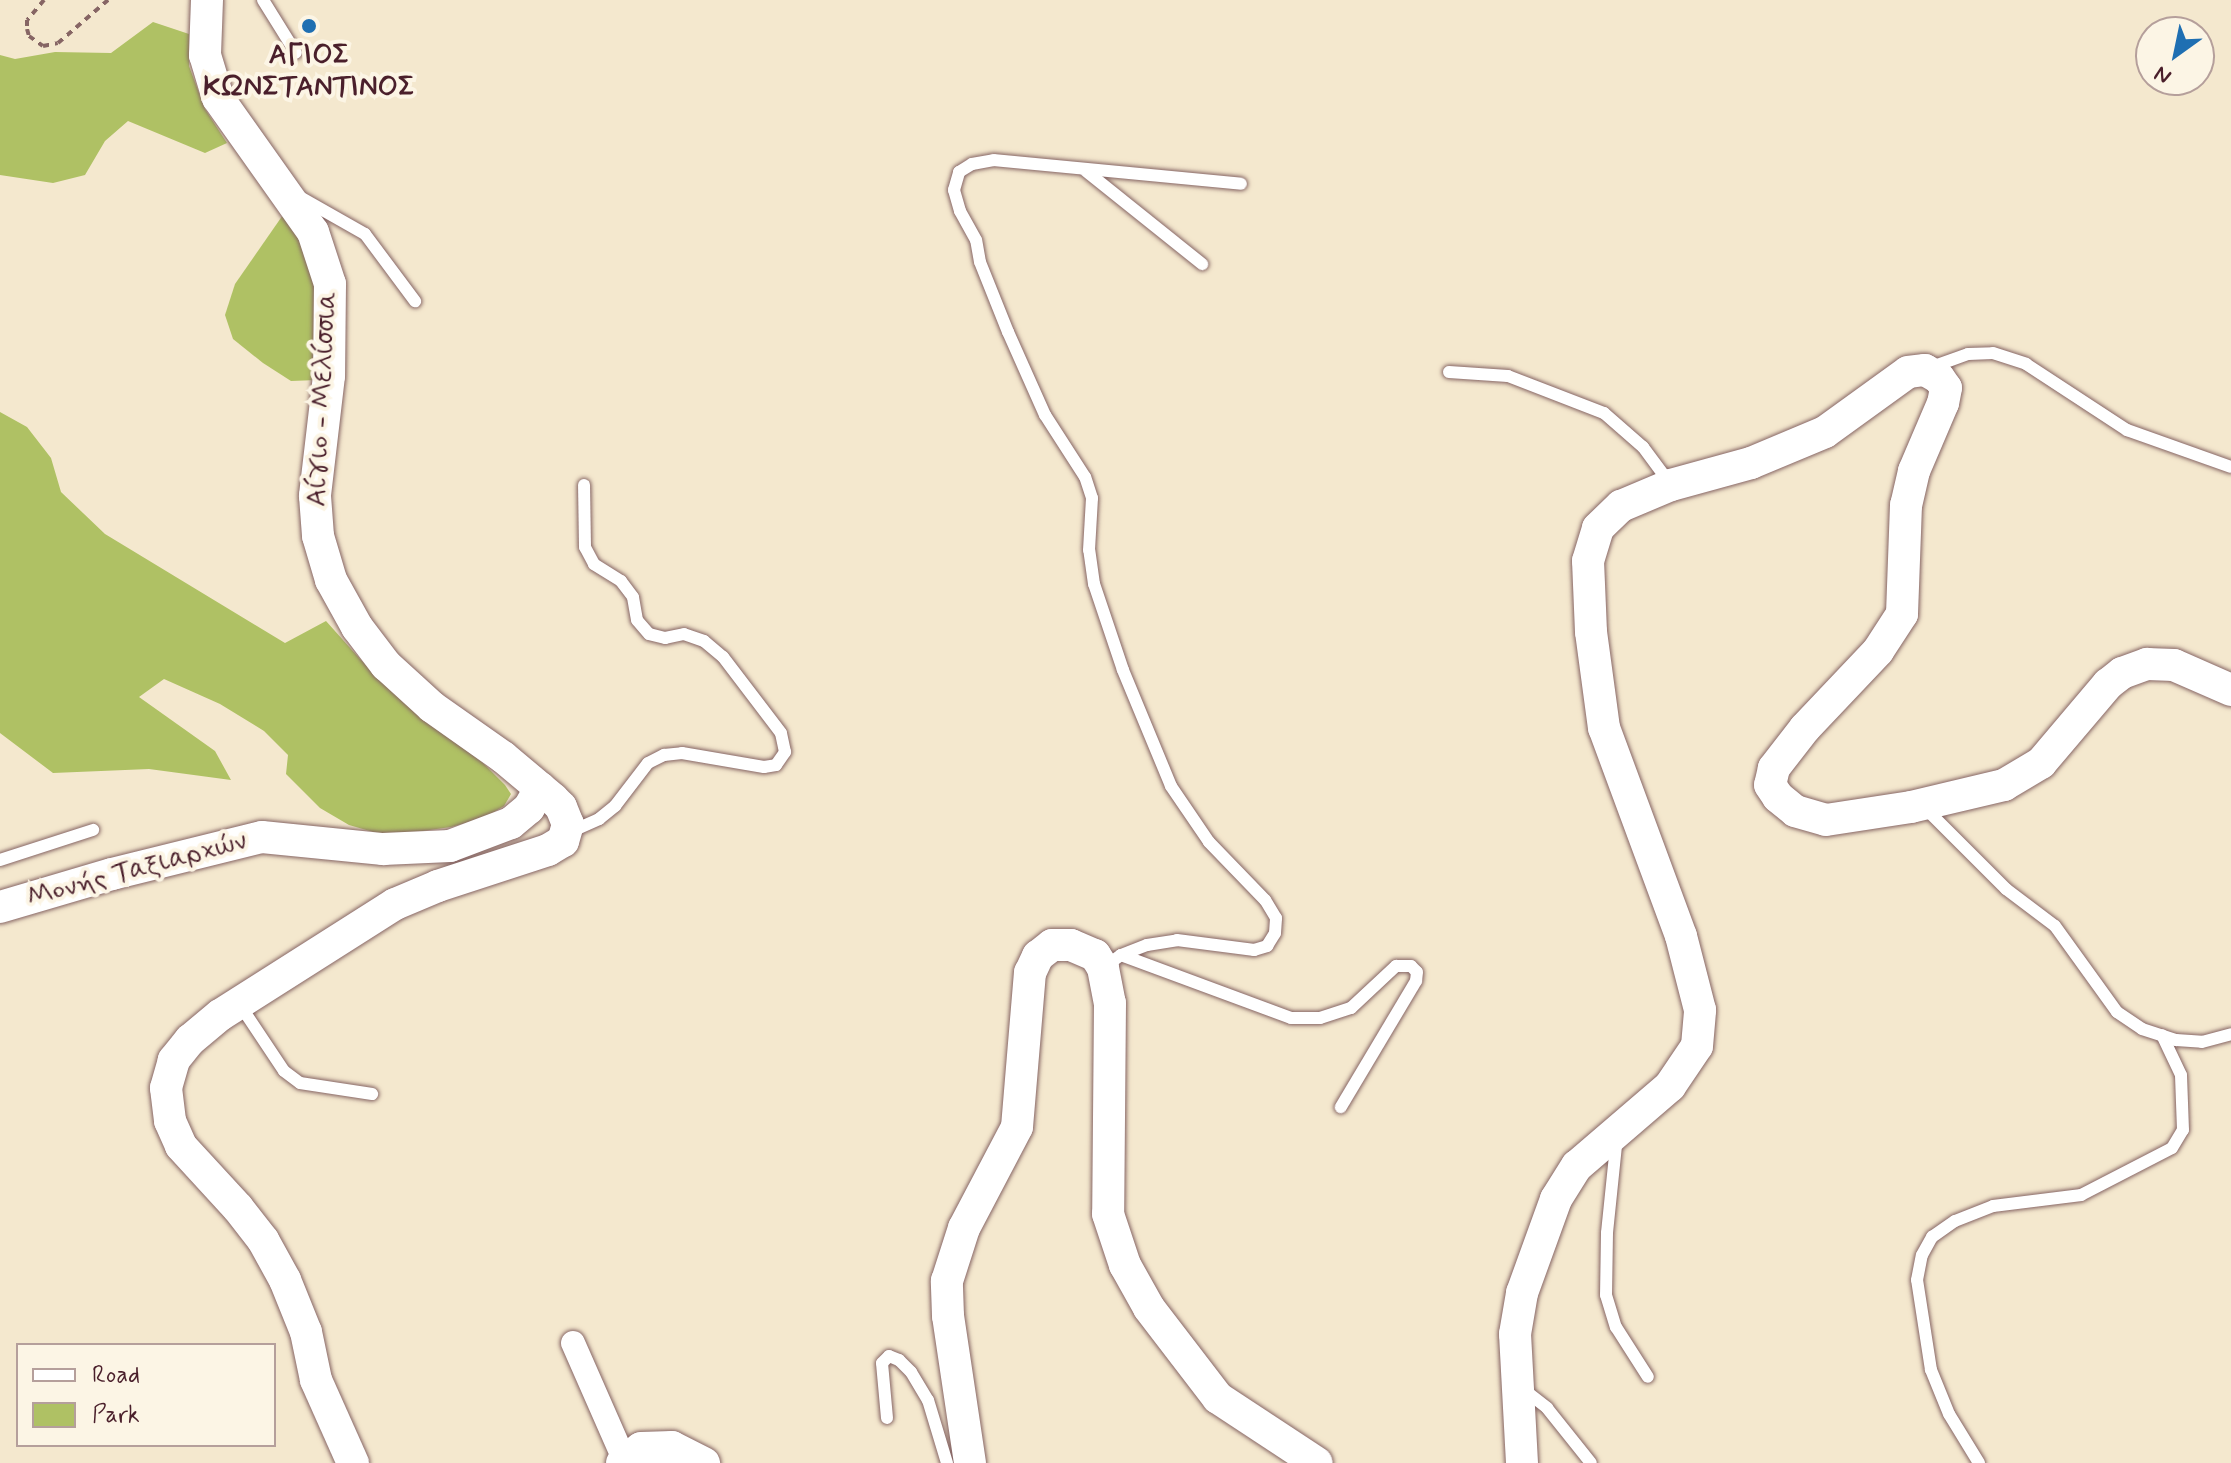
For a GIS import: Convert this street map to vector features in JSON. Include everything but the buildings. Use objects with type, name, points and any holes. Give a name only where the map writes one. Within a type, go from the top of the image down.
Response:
[{"type":"main road","name":"Αίγιο - Μελίσσια","points":[[207,0],[205,55],[213,87],[230,119],[281,187],[318,244],[332,298],[329,376],[315,496],[318,536],[331,580],[357,627],[386,665],[432,707],[561,807],[567,817],[567,834]]},
{"type":"main road","points":[[1522,1463],[1515,1334],[1522,1293],[1556,1199],[1577,1166],[1616,1129],[1670,1086],[1685,1067],[1697,1046],[1700,1010],[1681,936],[1604,728],[1591,632],[1588,561],[1598,528],[1621,506],[1671,485],[1751,463],[1825,432],[1908,372],[1925,370],[1939,378],[1946,388],[1943,403],[1914,471],[1906,505],[1902,614],[1878,651],[1805,728],[1774,768],[1770,785],[1795,811],[1826,820],[1922,804],[2004,785],[2041,763],[2122,673],[2147,664],[2174,665],[2231,690]]},
{"type":"main road","name":"Μονής Ταξιαρχών","points":[[0,907],[200,850],[262,837],[383,849],[450,846],[511,823],[529,808],[540,788]]},
{"type":"main road","points":[[353,1463],[316,1380],[306,1332],[285,1280],[263,1240],[181,1146],[170,1121],[166,1088],[174,1060],[190,1040],[239,1003],[395,904],[438,886],[548,850],[567,834]]},
{"type":"main road","points":[[970,1463],[948,1316],[947,1281],[964,1228],[1017,1127],[1030,973],[1038,956],[1052,945],[1071,945],[1112,961],[1108,1214],[1125,1265],[1149,1308],[1218,1398],[1317,1463]]},
{"type":"main road","points":[[623,1461],[641,1448],[672,1447],[704,1463]]},
{"type":"street","points":[[573,1343],[623,1461]]},
{"type":"lane","points":[[263,0],[296,53]]},
{"type":"lane","points":[[1112,961],[1147,945],[1177,940],[1254,950],[1267,946],[1275,933],[1276,918],[1265,900],[1209,842],[1171,786],[1123,670],[1094,584],[1089,550],[1092,498],[1085,477],[1045,415],[1008,332],[980,262],[976,240],[960,211],[954,190],[959,172],[972,164],[994,160],[1241,184]]},
{"type":"lane","points":[[1084,169],[1202,264]]},
{"type":"lane","points":[[281,187],[365,234],[390,263],[415,301]]},
{"type":"lane","points":[[1925,370],[1968,354],[1993,353],[2026,364],[2127,430],[2231,467]]},
{"type":"lane","points":[[1449,372],[1508,376],[1604,413],[1643,447],[1671,485]]},
{"type":"lane","points":[[567,834],[599,819],[615,806],[648,763],[664,755],[682,753],[764,767],[776,765],[785,752],[781,733],[723,657],[704,641],[684,634],[665,638],[649,634],[637,620],[633,597],[621,581],[594,564],[585,547],[584,485]]},
{"type":"lane","points":[[1922,804],[2006,889],[2055,926],[2117,1012],[2142,1029],[2162,1035],[2202,1042],[2231,1034]]},
{"type":"lane","points":[[0,860],[93,830]]},
{"type":"lane","points":[[1112,961],[1291,1018],[1320,1018],[1351,1008],[1396,966],[1411,966],[1417,972],[1416,981],[1341,1107]]},
{"type":"lane","points":[[239,1003],[284,1071],[300,1083],[372,1094]]},
{"type":"lane","points":[[1979,1463],[1949,1414],[1931,1370],[1917,1280],[1922,1255],[1932,1237],[1955,1221],[1993,1206],[2081,1195],[2172,1148],[2183,1130],[2181,1075],[2162,1035]]},
{"type":"lane","points":[[1616,1129],[1618,1148],[1607,1233],[1606,1295],[1616,1327],[1648,1377]]},
{"type":"lane","points":[[887,1418],[882,1363],[889,1356],[899,1360],[911,1372],[928,1400],[947,1463]]},
{"type":"lane","points":[[1516,1384],[1547,1408],[1591,1463]]},
{"type":"path","points":[[44,0],[27,20],[29,36],[43,46],[58,43],[108,0]]},
{"type":"green space","points":[[153,22],[189,34],[189,66],[205,109],[227,143],[205,153],[128,121],[105,141],[85,175],[53,183],[0,175],[0,55],[15,59],[55,52],[111,53]]},
{"type":"green space","points":[[285,212],[317,259],[317,380],[291,381],[263,363],[233,339],[225,315],[235,284]]},
{"type":"green space","points":[[0,412],[27,427],[51,458],[61,492],[105,534],[285,643],[326,621],[360,659],[418,714],[482,762],[505,785],[511,794],[504,806],[484,818],[451,827],[387,836],[349,825],[320,808],[286,774],[288,755],[264,731],[220,704],[164,679],[139,697],[215,751],[231,780],[149,769],[53,773],[0,733]]},
{"type":"place","name":"ΑΓΙΟΣ ΚΩΝΣΤΑΝΤΙΝΟΣ","points":[[309,26]]}]
